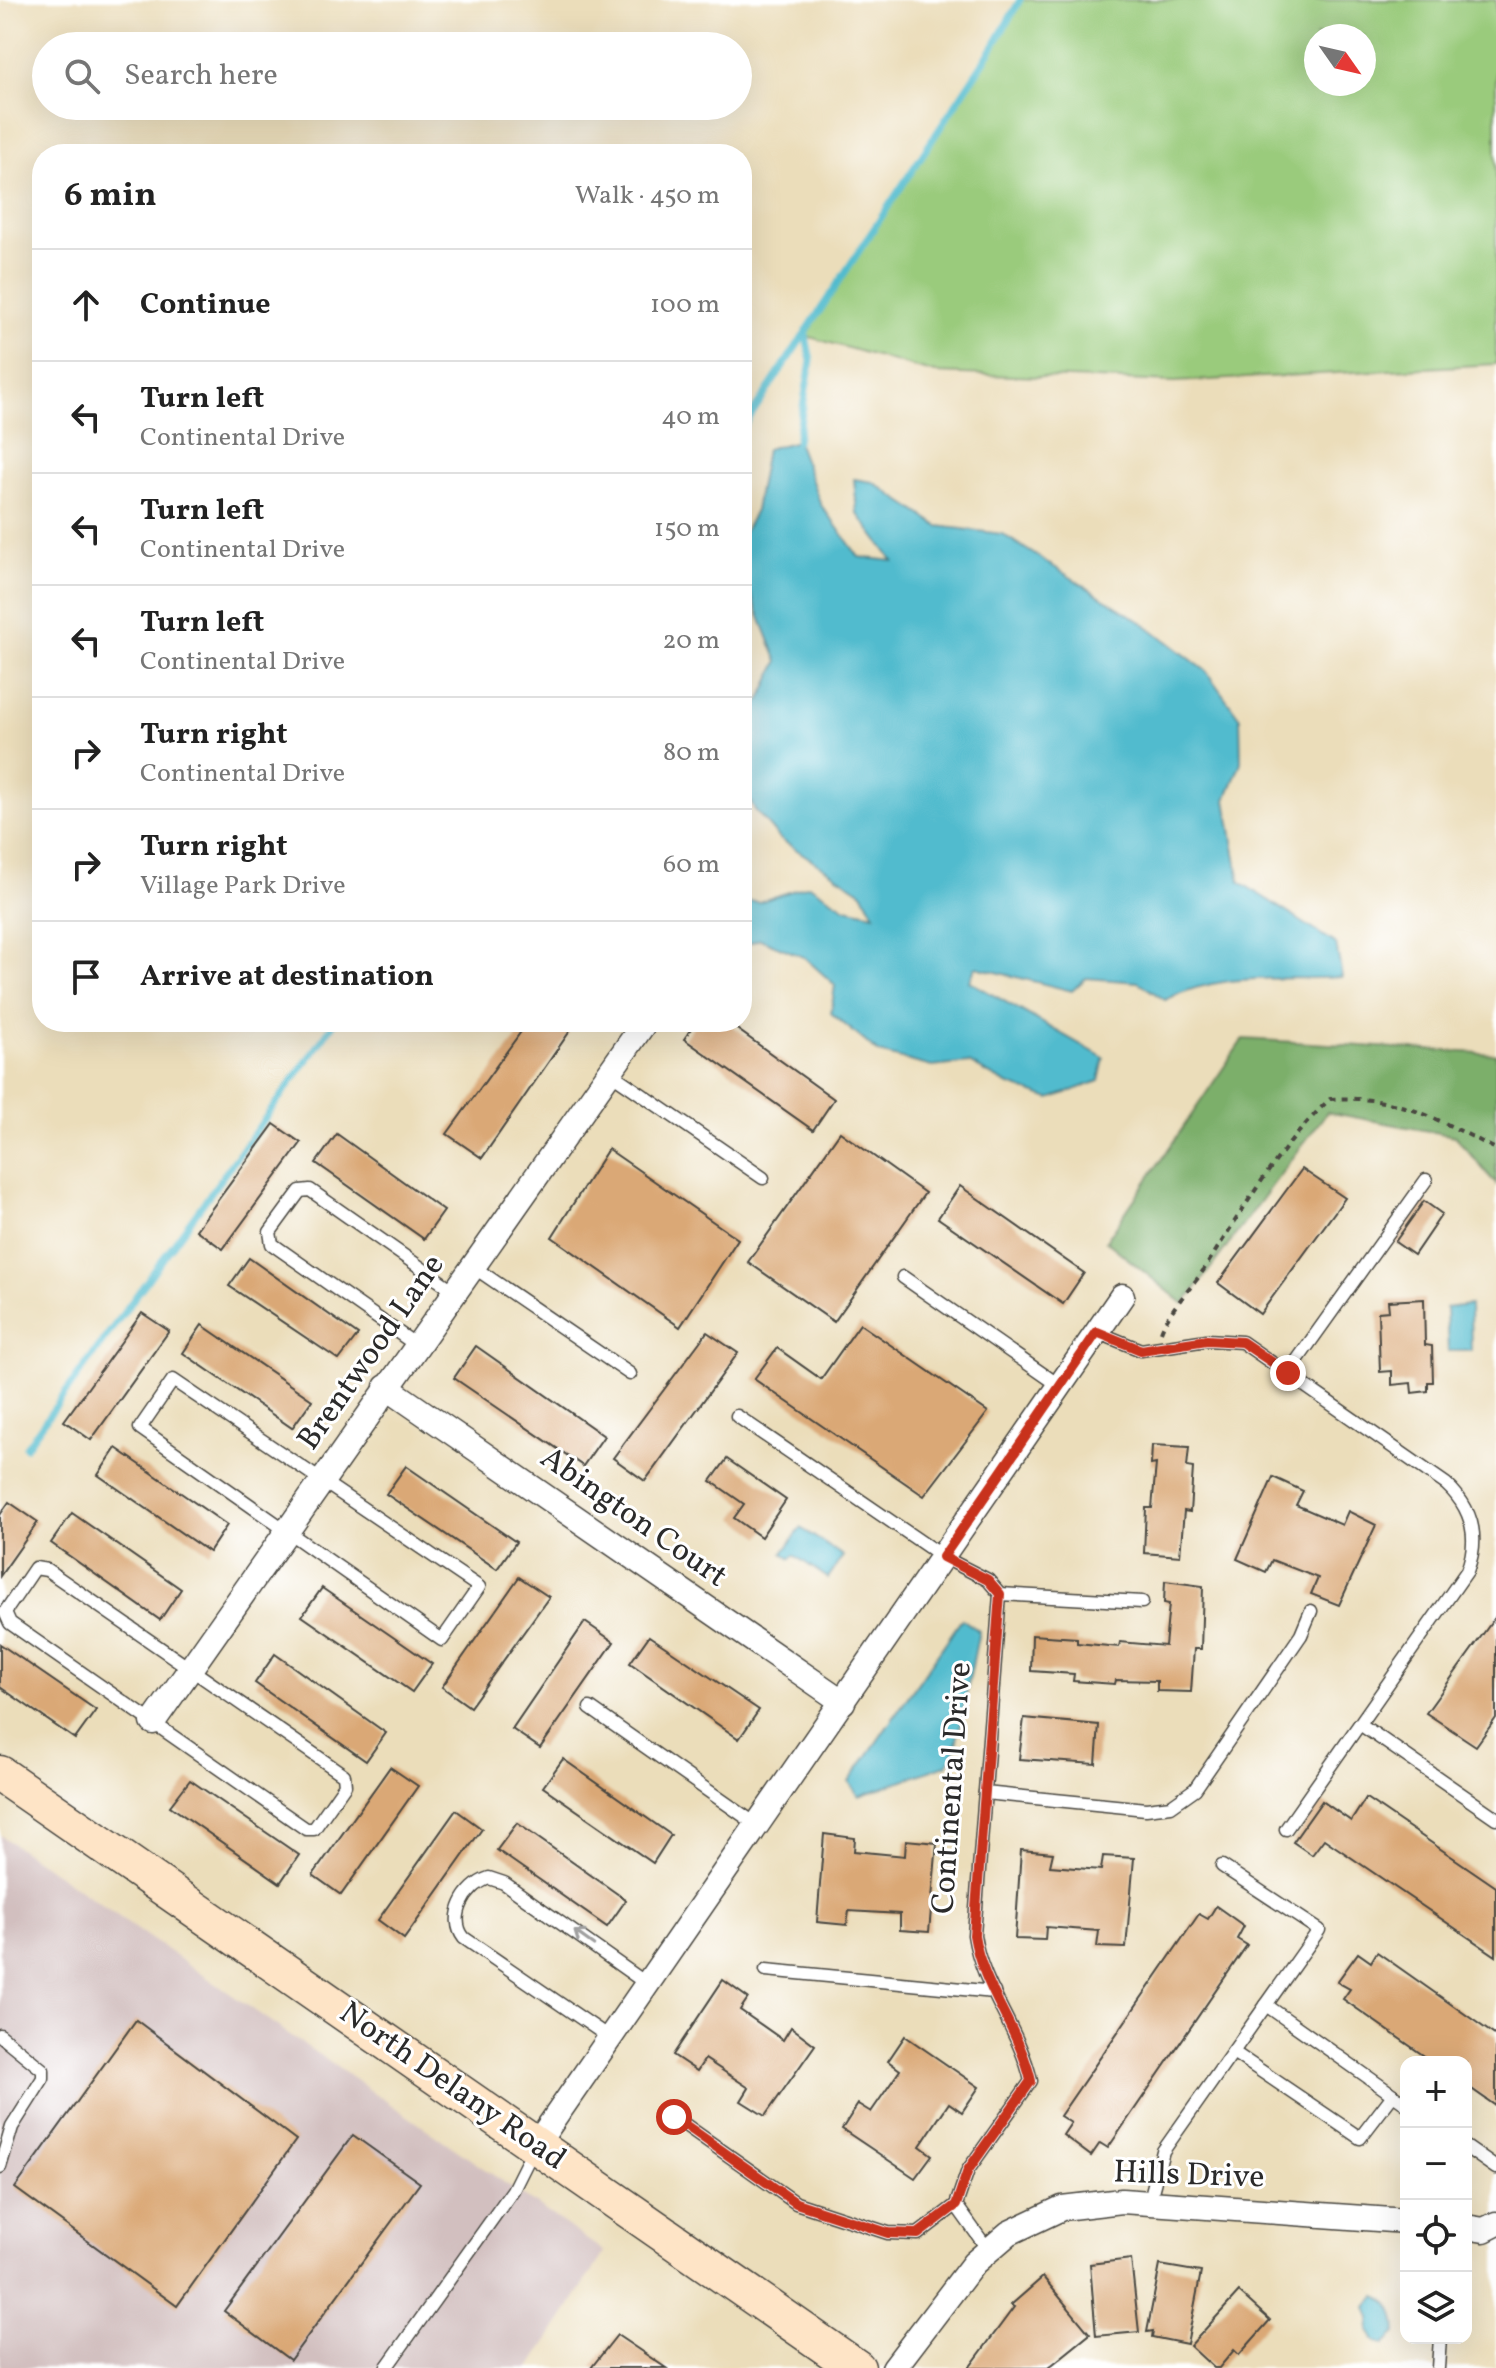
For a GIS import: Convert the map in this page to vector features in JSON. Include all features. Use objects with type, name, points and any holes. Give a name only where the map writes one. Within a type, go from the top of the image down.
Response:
[{"type":"street","name":"Brentwood Lane","points":[[153,1722],[638,1032]]},
{"type":"street","points":[[536,2145],[1122,1296]]},
{"type":"street","name":"Abington Court","points":[[386,1387],[843,1702]]},
{"type":"street","name":"North Delany Road","points":[[0,1774],[857,2368]]},
{"type":"street","name":"Hills Drive","points":[[894,2368],[974,2263],[1009,2233],[1062,2208],[1122,2201],[1400,2221]]},
{"type":"lane","points":[[609,1072],[763,1178]]},
{"type":"lane","points":[[1288,1373],[1426,1180]]},
{"type":"lane","points":[[416,1345],[272,1244],[270,1232],[300,1191],[310,1190],[454,1291]]},
{"type":"lane","points":[[472,1266],[630,1374]]},
{"type":"lane","points":[[903,1277],[1060,1386]]},
{"type":"lane","points":[[1097,1332],[1141,1350],[1207,1340],[1242,1342],[1446,1484],[1462,1499],[1474,1534],[1474,1553],[1467,1571],[1286,1829]]},
{"type":"lane","points":[[173,1380],[479,1587],[442,1640],[286,1530],[140,1428],[173,1380]]},
{"type":"lane","points":[[737,1416],[943,1557],[988,1580],[1000,1594],[1142,1602]]},
{"type":"lane","points":[[35,1568],[47,1570],[190,1667],[344,1775],[345,1785],[314,1829],[306,1829],[153,1722],[10,1623],[5,1612],[35,1568]]},
{"type":"lane","name":"Continental Drive","points":[[956,2205],[968,2170],[1031,2081],[1026,2058],[978,1959],[974,1935],[1000,1594]]},
{"type":"lane","points":[[985,1793],[1146,1809],[1171,1806],[1195,1789],[1301,1635],[1311,1611]]},
{"type":"lane","points":[[590,1708],[757,1825]]},
{"type":"lane","points":[[1360,1724],[1496,1818]]},
{"type":"lane","points":[[1149,2203],[1163,2151],[1319,1930],[1222,1866]]},
{"type":"lane","points":[[610,2038],[464,1938],[456,1927],[455,1919],[473,1889],[489,1878],[504,1883],[647,1984]]},
{"type":"lane","points":[[766,1970],[994,1992]]},
{"type":"lane","points":[[1266,2005],[1400,2100]]},
{"type":"lane","points":[[0,2035],[43,2070],[43,2078],[12,2127],[0,2167]]},
{"type":"lane","points":[[1233,2052],[1360,2138],[1393,2095]]},
{"type":"lane","points":[[674,2117],[796,2203],[888,2233],[918,2234],[956,2205],[989,2251]]},
{"type":"lane","points":[[386,2368],[513,2190],[536,2145]]},
{"type":"lane","points":[[1472,2151],[1496,2168]]},
{"type":"lane","points":[[1438,2368],[1440,2344]]},
{"type":"path","points":[[1157,1347],[1169,1315],[1206,1267],[1278,1158],[1330,1099],[1376,1099],[1400,1103],[1435,1117],[1496,1149]]},
{"type":"shaded area","points":[[0,1835],[605,2252],[530,2368],[0,2368]]},
{"type":"green space","points":[[1020,0],[1496,0],[1496,364],[1175,382],[935,373],[806,336],[992,49]]},
{"type":"green space","points":[[1243,1039],[1496,1054],[1496,1184],[1455,1136],[1327,1112],[1184,1304],[1106,1241]]},
{"type":"water","points":[[797,441],[821,505],[859,557],[893,561],[857,513],[854,479],[873,482],[938,526],[1002,534],[1146,625],[1206,671],[1240,718],[1241,762],[1226,800],[1240,882],[1336,944],[1342,977],[1230,981],[1186,991],[1165,1000],[1138,982],[1086,978],[1072,991],[976,967],[969,981],[1104,1058],[1099,1081],[1050,1099],[1007,1084],[969,1063],[932,1067],[879,1053],[831,1013],[835,985],[804,957],[760,939],[752,942],[752,902],[809,885],[846,908],[874,914],[862,892],[780,839],[752,804],[752,711],[778,662],[752,597],[752,517],[766,449]]},
{"type":"water","points":[[1470,1305],[1471,1351],[1448,1351],[1446,1308]]},
{"type":"water","points":[[801,1528],[843,1556],[828,1578],[794,1555],[791,1559],[783,1553]]},
{"type":"water","points":[[962,1619],[979,1631],[954,1755],[946,1765],[859,1796],[849,1782]]},
{"type":"water","points":[[1376,2296],[1390,2306],[1396,2320],[1397,2332],[1384,2344],[1376,2342],[1369,2331],[1371,2318],[1367,2307]]},
{"type":"building","points":[[521,1032],[569,1032],[482,1158],[447,1134]]},
{"type":"building","points":[[689,1032],[741,1032],[834,1099],[813,1130],[684,1039]]},
{"type":"building","points":[[274,1124],[301,1143],[223,1249],[196,1230]]},
{"type":"building","points":[[840,1132],[925,1193],[834,1322],[748,1262]]},
{"type":"building","points":[[337,1134],[444,1211],[424,1239],[316,1163]]},
{"type":"building","points":[[608,1149],[738,1239],[680,1327],[552,1237]]},
{"type":"building","points":[[1302,1169],[1345,1198],[1260,1314],[1218,1283]]},
{"type":"building","points":[[960,1186],[1084,1273],[1063,1304],[938,1218]]},
{"type":"building","points":[[1424,1201],[1442,1214],[1414,1255],[1395,1242]]},
{"type":"building","points":[[249,1258],[358,1335],[339,1360],[229,1286]]},
{"type":"building","points":[[1424,1299],[1425,1345],[1432,1346],[1433,1382],[1428,1382],[1428,1391],[1412,1393],[1411,1383],[1392,1385],[1392,1371],[1380,1372],[1378,1312],[1389,1311],[1388,1301]]},
{"type":"building","points":[[142,1313],[169,1331],[91,1440],[64,1421]]},
{"type":"building","points":[[860,1324],[988,1412],[924,1496],[754,1379],[777,1348],[821,1379]]},
{"type":"building","points":[[202,1325],[312,1400],[292,1428],[183,1353]]},
{"type":"building","points":[[707,1332],[738,1353],[645,1481],[613,1458]]},
{"type":"building","points":[[476,1346],[604,1436],[583,1466],[454,1378]]},
{"type":"building","points":[[1152,1445],[1189,1447],[1187,1467],[1193,1468],[1190,1512],[1184,1511],[1180,1556],[1144,1553],[1146,1508],[1152,1508],[1156,1464],[1151,1465]]},
{"type":"building","points":[[116,1448],[227,1525],[209,1552],[98,1475]]},
{"type":"building","points":[[727,1459],[786,1500],[761,1537],[734,1518],[744,1504],[711,1481]]},
{"type":"building","points":[[406,1466],[516,1542],[497,1569],[386,1494]]},
{"type":"building","points":[[1273,1477],[1303,1491],[1296,1505],[1342,1525],[1348,1511],[1376,1525],[1339,1605],[1311,1594],[1318,1578],[1272,1560],[1266,1572],[1237,1559]]},
{"type":"building","points":[[9,1502],[38,1522],[0,1576],[0,1515]]},
{"type":"building","points":[[72,1513],[181,1589],[160,1620],[51,1543]]},
{"type":"building","points":[[519,1577],[549,1597],[470,1707],[442,1687]]},
{"type":"building","points":[[1165,1581],[1203,1586],[1201,1649],[1194,1649],[1191,1692],[1157,1691],[1157,1681],[1116,1680],[1115,1684],[1073,1681],[1074,1674],[1031,1671],[1032,1635],[1077,1638],[1077,1643],[1119,1647],[1120,1642],[1165,1646],[1169,1604],[1164,1603]]},
{"type":"building","points":[[322,1588],[432,1664],[412,1692],[302,1616]]},
{"type":"building","points":[[1496,1616],[1496,1718],[1476,1746],[1426,1713]]},
{"type":"building","points":[[585,1622],[614,1642],[540,1748],[512,1729]]},
{"type":"building","points":[[649,1636],[759,1710],[739,1739],[630,1663]]},
{"type":"building","points":[[0,1644],[96,1710],[75,1739],[0,1687]]},
{"type":"building","points":[[275,1654],[386,1733],[366,1761],[255,1683]]},
{"type":"building","points":[[1024,1718],[1099,1725],[1096,1764],[1019,1759]]},
{"type":"building","points":[[563,1759],[671,1835],[653,1863],[543,1787]]},
{"type":"building","points":[[390,1767],[418,1786],[341,1895],[313,1875]]},
{"type":"building","points":[[190,1780],[299,1855],[280,1883],[170,1806]]},
{"type":"building","points":[[1366,1798],[1496,1887],[1496,1956],[1324,1839],[1312,1855],[1293,1842],[1322,1801],[1351,1821]]},
{"type":"building","points":[[456,1810],[482,1829],[404,1939],[378,1920]]},
{"type":"building","points":[[517,1823],[626,1900],[607,1927],[497,1850]]},
{"type":"building","points":[[824,1834],[855,1838],[854,1851],[905,1856],[906,1840],[937,1843],[929,1932],[900,1930],[900,1914],[849,1911],[847,1925],[817,1922]]},
{"type":"building","points":[[1021,1850],[1053,1853],[1050,1866],[1101,1870],[1103,1856],[1134,1858],[1126,1948],[1097,1947],[1099,1931],[1046,1927],[1045,1940],[1015,1939]]},
{"type":"building","points":[[1216,1906],[1244,1926],[1237,1939],[1247,1945],[1108,2148],[1100,2143],[1091,2156],[1063,2135],[1071,2123],[1060,2116],[1199,1914],[1208,1919]]},
{"type":"building","points":[[1377,1952],[1496,2036],[1496,2106],[1472,2089],[1472,2056],[1424,2056],[1343,1999],[1350,1989],[1337,1982],[1358,1953],[1371,1962]]},
{"type":"building","points":[[723,1980],[748,1998],[740,2010],[783,2040],[791,2027],[815,2045],[765,2116],[741,2101],[749,2088],[705,2059],[697,2071],[673,2055]]},
{"type":"building","points":[[136,2020],[296,2140],[177,2306],[15,2188]]},
{"type":"building","points":[[905,2036],[979,2087],[962,2112],[949,2103],[920,2146],[932,2155],[915,2178],[842,2129],[858,2104],[871,2112],[900,2070],[888,2061]]},
{"type":"building","points":[[353,2135],[420,2183],[290,2360],[224,2311]]},
{"type":"building","points":[[1131,2259],[1139,2332],[1096,2336],[1090,2264]]},
{"type":"building","points":[[1160,2265],[1201,2272],[1187,2344],[1152,2337],[1153,2331],[1147,2332]]},
{"type":"building","points":[[1043,2277],[1090,2334],[1048,2368],[969,2368],[1014,2307],[1011,2305]]},
{"type":"building","points":[[1239,2292],[1270,2320],[1239,2355],[1234,2350],[1219,2368],[1214,2368],[1190,2346]]},
{"type":"building","points":[[617,2335],[666,2368],[591,2368]]},
{"type":"waterway","points":[[752,414],[992,49],[1020,0]]},
{"type":"waterway","points":[[797,441],[811,361],[806,336]]},
{"type":"waterway","points":[[26,1447],[328,1032]]},
{"type":"route","points":[[674,2117],[796,2203],[888,2233],[918,2234],[956,2205],[968,2170],[1031,2081],[1026,2058],[978,1959],[974,1935],[1000,1594],[988,1580],[943,1557],[1097,1332],[1141,1350],[1207,1340],[1242,1342],[1288,1373]]}]
